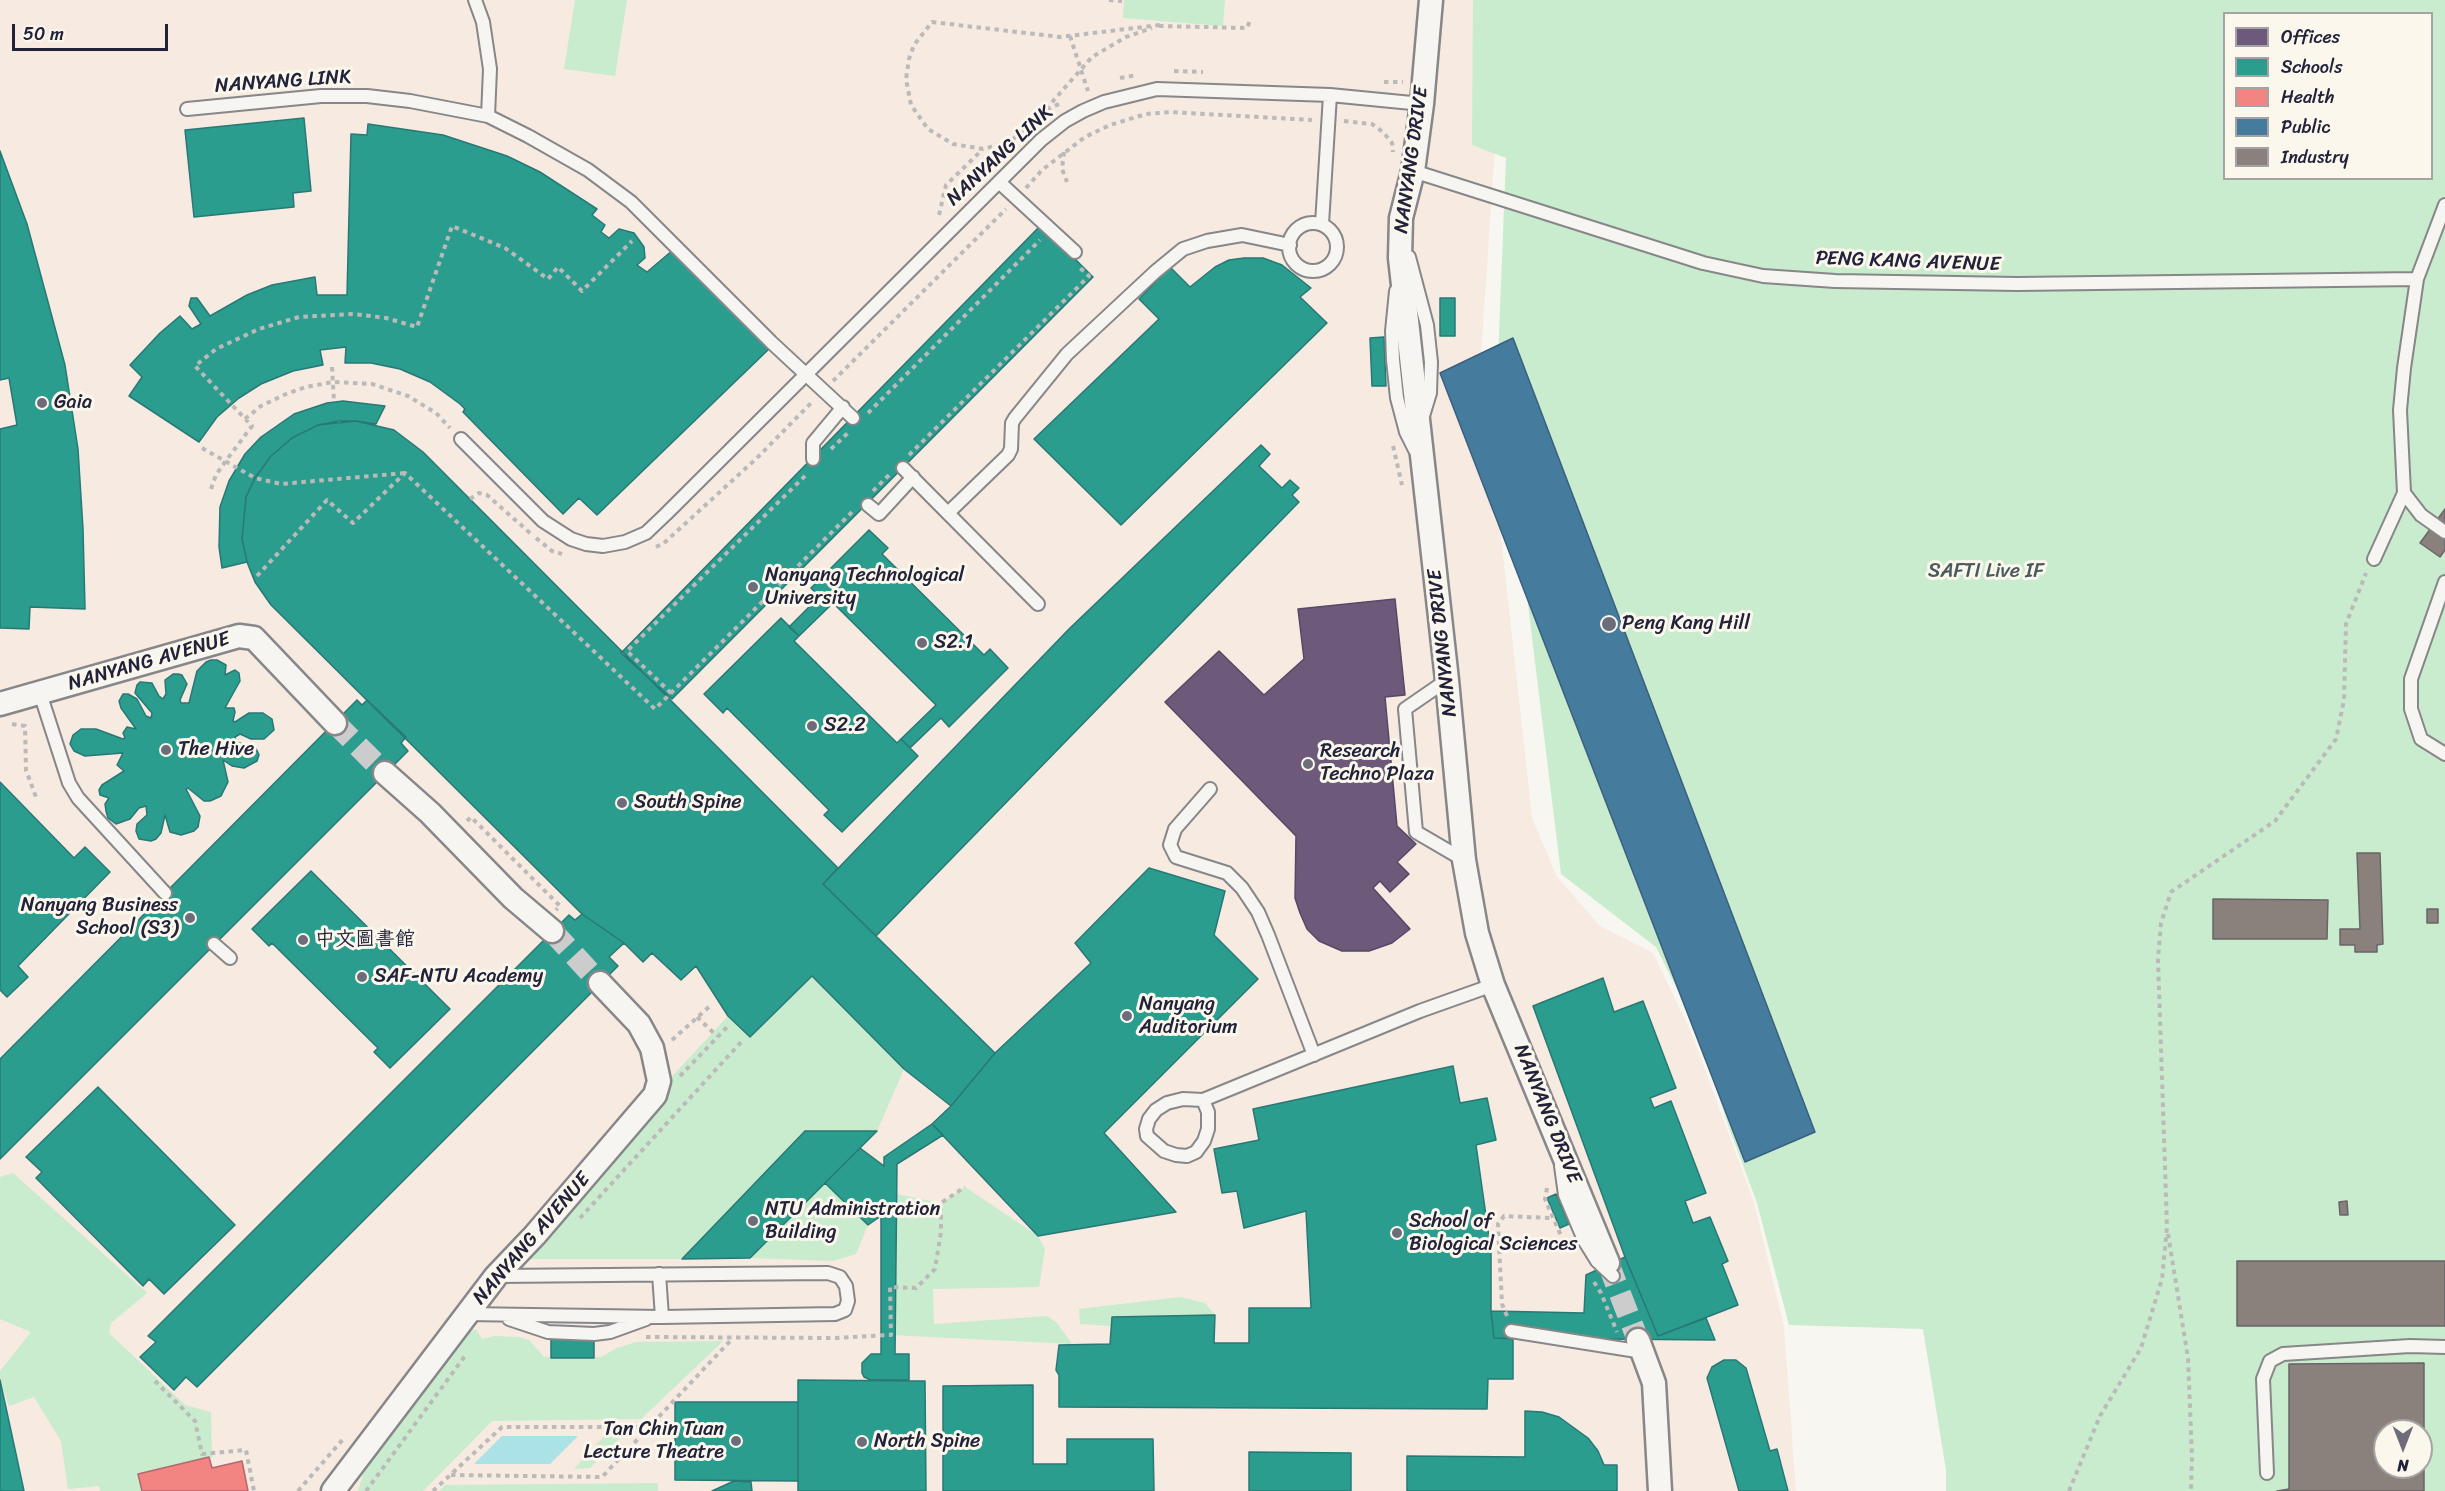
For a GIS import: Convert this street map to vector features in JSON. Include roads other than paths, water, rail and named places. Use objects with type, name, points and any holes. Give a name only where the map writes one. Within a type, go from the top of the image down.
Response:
[{"type":"street","name":"NANYANG DRIVE","points":[[1431,0],[1422,104],[1413,171],[1401,220],[1400,258],[1447,680],[1464,860],[1477,933],[1493,985],[1611,1270]]},
{"type":"street","name":"NANYANG AVENUE","points":[[3,715],[40,693],[239,636],[254,638],[335,723]]},
{"type":"street","points":[[385,773],[430,813],[513,898],[550,924]]},
{"type":"street","name":"NANYANG AVENUE","points":[[333,1491],[496,1276],[535,1235],[655,1095],[659,1081],[658,1066],[652,1048],[639,1024],[600,983]]},
{"type":"street","points":[[1634,1343],[1654,1383],[1660,1491]]},
{"type":"lane","points":[[476,0],[483,22],[490,69],[488,117]]},
{"type":"lane","name":"NANYANG LINK","points":[[461,439],[543,521],[571,539],[586,544],[614,544],[646,533],[1041,140],[1065,121],[1104,102],[1157,89],[1330,95],[1422,104]]},
{"type":"lane","points":[[1322,224],[1330,95]]},
{"type":"lane","name":"NANYANG LINK","points":[[187,109],[321,96],[367,96],[410,101],[488,117],[528,135],[588,170],[631,202],[806,375]]},
{"type":"lane","name":"PENG KANG AVENUE","points":[[1413,171],[1702,263],[1763,276],[1835,281],[2017,284],[2417,279]]},
{"type":"lane","points":[[999,182],[1074,257]]},
{"type":"lane","points":[[2374,559],[2404,493],[2400,410],[2404,368],[2417,279],[2445,205]]},
{"type":"lane","points":[[1401,220],[1428,325],[1431,362],[1430,393],[1419,429]]},
{"type":"lane","points":[[1310,223],[1322,224],[1332,232],[1338,243],[1336,256],[1329,266],[1317,271],[1304,270],[1294,262],[1289,251],[1290,238],[1298,228],[1310,223]]},
{"type":"lane","points":[[948,513],[1008,456],[1011,449],[1012,423],[1068,354],[1184,249],[1207,241],[1242,236],[1290,245]]},
{"type":"lane","points":[[1400,258],[1392,331],[1397,398],[1406,432],[1424,470]]},
{"type":"lane","points":[[806,375],[825,390],[856,421]]},
{"type":"lane","points":[[812,465],[813,443],[843,407]]},
{"type":"lane","points":[[901,466],[1038,604]]},
{"type":"lane","points":[[867,500],[879,514],[913,477]]},
{"type":"lane","points":[[2404,493],[2421,515],[2445,532]]},
{"type":"lane","points":[[2445,582],[2411,679],[2411,709],[2421,740],[2445,754]]},
{"type":"lane","points":[[1447,680],[1405,709],[1416,831],[1464,860]]},
{"type":"lane","points":[[40,693],[69,783],[78,798],[165,893]]},
{"type":"lane","points":[[1210,789],[1175,829],[1170,845],[1176,857],[1227,873],[1242,888],[1258,912],[1268,935],[1314,1055]]},
{"type":"lane","points":[[214,944],[230,958]]},
{"type":"lane","points":[[1203,1100],[1208,1112],[1208,1129],[1204,1141],[1196,1152],[1187,1156],[1176,1155],[1164,1151],[1147,1136],[1146,1129],[1149,1119],[1156,1110],[1167,1103],[1183,1099],[1203,1100],[1493,985]]},
{"type":"lane","points":[[467,1314],[662,1317],[835,1314],[845,1310],[848,1301],[846,1286],[840,1277],[828,1273],[496,1276]]},
{"type":"lane","points":[[659,1274],[662,1317]]},
{"type":"lane","points":[[500,1315],[548,1332],[594,1334],[610,1332],[639,1321],[662,1317]]},
{"type":"lane","points":[[1510,1325],[1634,1343]]},
{"type":"lane","points":[[2266,1473],[2263,1379],[2270,1361],[2283,1354],[2410,1346],[2445,1347]]},
{"type":"water","points":[[502,1436],[578,1436],[550,1464],[474,1464]]},
{"type":"tunnel","points":[[335,723],[385,773]]},
{"type":"tunnel","points":[[552,931],[600,983]]},
{"type":"tunnel","points":[[1608,1263],[1638,1340]]},
{"type":"place","name":"Gaia","points":[[42,403]]},
{"type":"place","name":"Nanyang Technological University","points":[[753,587]]},
{"type":"place","name":"Peng Kang Hill","points":[[1609,624]]},
{"type":"place","name":"S2.1","points":[[922,643]]},
{"type":"place","name":"S2.2","points":[[812,726]]},
{"type":"place","name":"The Hive","points":[[166,750]]},
{"type":"place","name":"Research Techno Plaza","points":[[1308,764]]},
{"type":"place","name":"South Spine","points":[[622,803]]},
{"type":"place","name":"Nanyang Business School (S3)","points":[[190,918]]},
{"type":"place","name":"中文圖書館","points":[[303,940]]},
{"type":"place","name":"SAF-NTU Academy","points":[[362,977]]},
{"type":"place","name":"Nanyang Auditorium","points":[[1127,1016]]},
{"type":"place","name":"NTU Administration Building","points":[[753,1221]]},
{"type":"place","name":"School of Biological Sciences","points":[[1397,1233]]},
{"type":"place","name":"Tan Chin Tuan Lecture Theatre","points":[[736,1441]]},
{"type":"place","name":"North Spine","points":[[862,1442]]},
{"type":"park label","name":"SAFTI Live IF","points":[[1986,572]]}]
